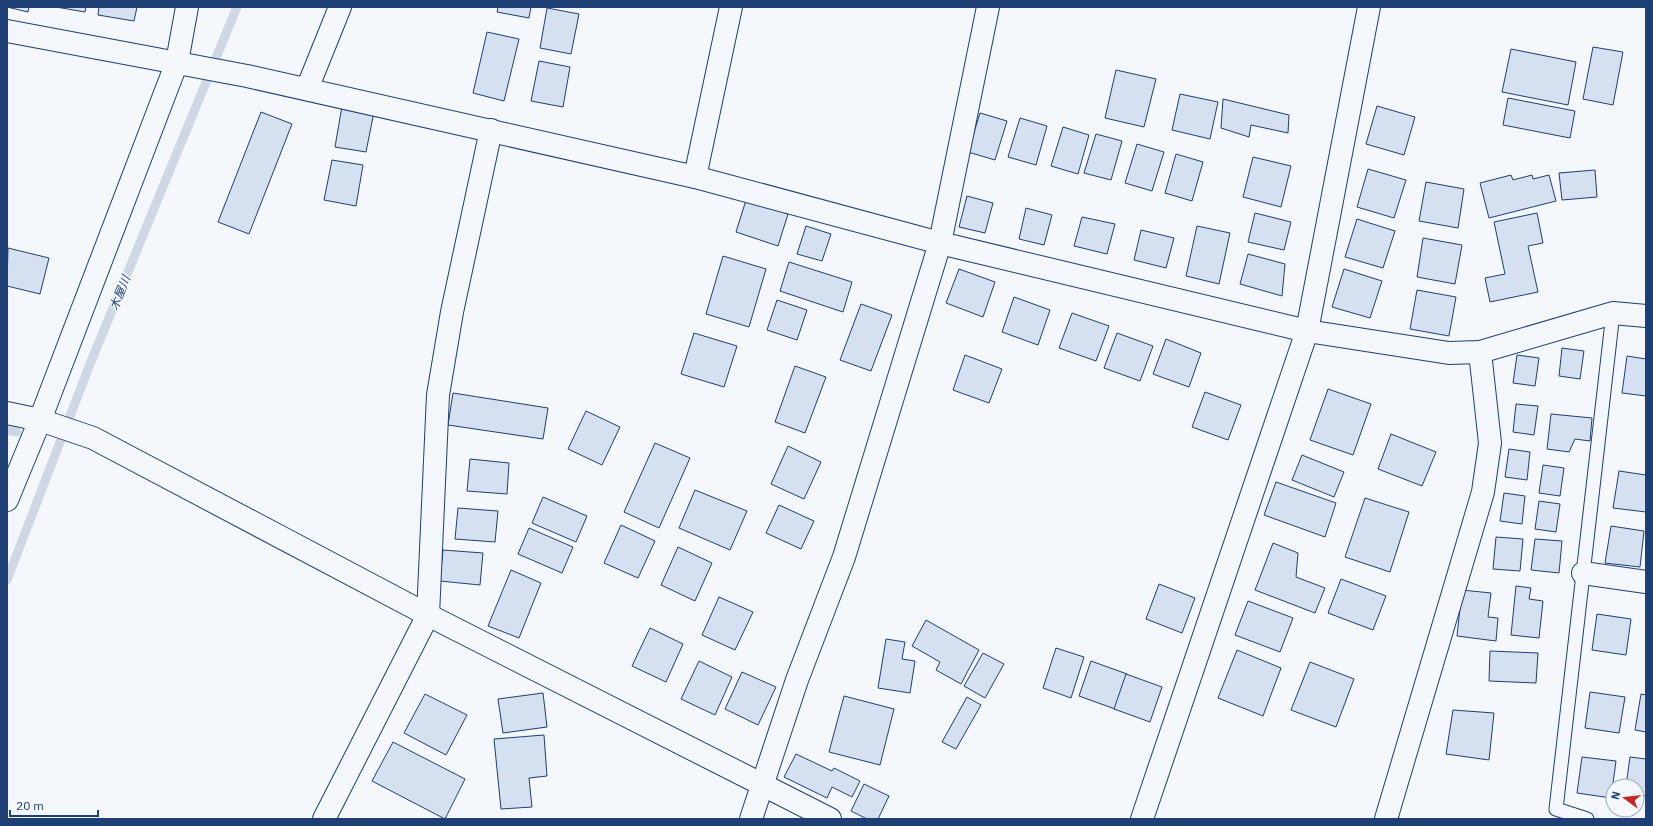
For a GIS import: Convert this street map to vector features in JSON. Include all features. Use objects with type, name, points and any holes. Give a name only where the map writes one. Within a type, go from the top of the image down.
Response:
[{"type":"street","points":[[7,500],[40,420],[177,62],[187,7]]},
{"type":"street","points":[[307,89],[340,7]]},
{"type":"street","points":[[695,177],[731,7]]},
{"type":"street","points":[[751,819],[797,680],[844,557],[940,243],[988,7]]},
{"type":"street","points":[[1142,819],[1307,331],[1369,7]]},
{"type":"street","points":[[7,31],[247,76],[695,177],[940,243],[1307,331],[1449,353],[1480,352],[1613,313],[1646,316]]},
{"type":"street","points":[[324,819],[428,615],[438,395],[452,312],[491,130]]},
{"type":"street","points":[[1386,819],[1484,492],[1490,443],[1480,352]]},
{"type":"street","points":[[7,413],[40,420],[93,438],[428,615],[830,819]]},
{"type":"street","points":[[1583,572],[1646,582]]},
{"type":"lane","points":[[1588,819],[1556,809],[1613,313]]},
{"type":"building","points":[[7,7],[29,7],[28,12]]},
{"type":"building","points":[[56,7],[86,7],[85,12]]},
{"type":"building","points":[[99,7],[137,7],[134,21],[98,15]]},
{"type":"building","points":[[498,7],[531,7],[529,18],[497,12]]},
{"type":"building","points":[[547,8],[579,14],[571,54],[540,48]]},
{"type":"building","points":[[487,32],[519,39],[504,101],[473,93]]},
{"type":"building","points":[[1593,47],[1623,52],[1613,105],[1583,99]]},
{"type":"building","points":[[1511,49],[1576,62],[1568,105],[1502,92]]},
{"type":"building","points":[[539,61],[570,67],[563,107],[531,101]]},
{"type":"building","points":[[1116,70],[1156,79],[1144,127],[1105,118]]},
{"type":"building","points":[[1180,94],[1218,102],[1210,139],[1172,130]]},
{"type":"building","points":[[1508,98],[1575,111],[1570,138],[1503,125]]},
{"type":"building","points":[[1223,99],[1289,115],[1288,133],[1251,125],[1249,137],[1221,128]]},
{"type":"building","points":[[342,106],[374,112],[366,152],[335,147]]},
{"type":"building","points":[[1377,106],[1415,117],[1404,155],[1366,144]]},
{"type":"building","points":[[261,112],[292,124],[249,234],[218,222]]},
{"type":"building","points":[[980,113],[1007,121],[995,160],[968,152]]},
{"type":"building","points":[[1020,118],[1047,126],[1036,165],[1008,157]]},
{"type":"building","points":[[1063,127],[1089,135],[1078,174],[1051,166]]},
{"type":"building","points":[[1096,134],[1122,141],[1111,180],[1084,173]]},
{"type":"building","points":[[1137,144],[1164,152],[1152,191],[1125,183]]},
{"type":"building","points":[[1176,154],[1203,162],[1192,201],[1165,193]]},
{"type":"building","points":[[1253,157],[1291,166],[1281,207],[1243,197]]},
{"type":"building","points":[[332,160],[363,165],[356,206],[324,200]]},
{"type":"building","points":[[1368,169],[1406,180],[1394,218],[1357,207]]},
{"type":"building","points":[[1595,170],[1597,197],[1562,200],[1559,173]]},
{"type":"building","points":[[1511,175],[1513,180],[1532,175],[1533,179],[1549,175],[1556,201],[1489,218],[1480,183]]},
{"type":"building","points":[[1426,182],[1464,189],[1458,228],[1419,221]]},
{"type":"building","points":[[967,196],[993,203],[985,233],[959,227]]},
{"type":"building","points":[[746,200],[788,214],[778,246],[736,232]]},
{"type":"building","points":[[1026,208],[1052,215],[1044,245],[1019,239]]},
{"type":"building","points":[[1255,213],[1291,222],[1284,250],[1248,242]]},
{"type":"building","points":[[1537,213],[1543,243],[1528,246],[1538,292],[1490,302],[1485,278],[1505,274],[1494,222]]},
{"type":"building","points":[[1082,217],[1115,224],[1107,254],[1074,246]]},
{"type":"building","points":[[1357,219],[1395,231],[1383,268],[1345,257]]},
{"type":"building","points":[[806,226],[831,234],[822,261],[797,254]]},
{"type":"building","points":[[1197,226],[1230,233],[1219,284],[1186,276]]},
{"type":"building","points":[[1141,230],[1174,238],[1166,268],[1134,260]]},
{"type":"building","points":[[1423,238],[1462,245],[1455,284],[1417,277]]},
{"type":"building","points":[[8,248],[49,258],[40,294],[7,286]]},
{"type":"building","points":[[1248,254],[1285,264],[1282,296],[1240,284]]},
{"type":"building","points":[[723,256],[766,269],[749,327],[706,314]]},
{"type":"building","points":[[789,262],[852,282],[843,312],[780,291]]},
{"type":"building","points":[[959,269],[995,282],[983,317],[946,303]]},
{"type":"building","points":[[1344,269],[1382,281],[1370,318],[1332,307]]},
{"type":"building","points":[[1417,290],[1456,297],[1449,336],[1410,329]]},
{"type":"building","points":[[1014,297],[1050,310],[1038,345],[1002,332]]},
{"type":"building","points":[[777,300],[807,310],[797,340],[767,330]]},
{"type":"building","points":[[861,304],[892,315],[871,371],[840,360]]},
{"type":"building","points":[[1072,313],[1109,326],[1096,361],[1059,348]]},
{"type":"building","points":[[694,333],[737,346],[724,387],[681,374]]},
{"type":"building","points":[[1117,333],[1153,346],[1140,381],[1104,368]]},
{"type":"building","points":[[1166,339],[1201,353],[1189,387],[1153,374]]},
{"type":"building","points":[[1562,348],[1584,351],[1580,379],[1559,376]]},
{"type":"building","points":[[965,355],[1002,369],[989,403],[953,390]]},
{"type":"building","points":[[1517,355],[1539,358],[1535,386],[1513,383]]},
{"type":"building","points":[[1627,356],[1646,359],[1646,396],[1622,393]]},
{"type":"building","points":[[795,366],[826,377],[805,433],[775,422]]},
{"type":"building","points":[[1328,389],[1371,404],[1353,455],[1310,440]]},
{"type":"building","points":[[1205,392],[1241,405],[1228,440],[1192,427]]},
{"type":"building","points":[[453,393],[548,408],[543,439],[448,425]]},
{"type":"building","points":[[1516,404],[1538,406],[1534,435],[1513,432]]},
{"type":"building","points":[[586,411],[620,427],[602,465],[568,449]]},
{"type":"building","points":[[1551,414],[1592,418],[1590,441],[1575,439],[1569,452],[1547,449]]},
{"type":"building","points":[[1391,434],[1436,452],[1422,486],[1378,469]]},
{"type":"building","points":[[655,443],[690,458],[659,528],[624,512]]},
{"type":"building","points":[[788,446],[821,462],[804,499],[771,484]]},
{"type":"building","points":[[1509,449],[1530,452],[1527,480],[1505,477]]},
{"type":"building","points":[[1302,455],[1344,472],[1334,497],[1292,480]]},
{"type":"building","points":[[470,459],[509,463],[507,494],[467,491]]},
{"type":"building","points":[[1543,465],[1564,468],[1560,496],[1539,493]]},
{"type":"building","points":[[1619,471],[1646,475],[1646,512],[1613,508]]},
{"type":"building","points":[[1276,482],[1336,503],[1325,537],[1264,515]]},
{"type":"building","points":[[695,490],[747,511],[730,550],[679,528]]},
{"type":"building","points":[[1504,493],[1525,496],[1522,524],[1500,521]]},
{"type":"building","points":[[543,497],[587,516],[576,542],[532,523]]},
{"type":"building","points":[[1365,498],[1409,512],[1390,572],[1345,557]]},
{"type":"building","points":[[1539,501],[1560,504],[1556,532],[1535,529]]},
{"type":"building","points":[[779,505],[814,521],[801,549],[766,533]]},
{"type":"building","points":[[458,508],[498,511],[495,542],[455,539]]},
{"type":"building","points":[[621,525],[655,541],[638,578],[604,563]]},
{"type":"building","points":[[1611,526],[1644,531],[1640,567],[1605,563]]},
{"type":"building","points":[[529,528],[573,547],[562,573],[518,554]]},
{"type":"building","points":[[1496,537],[1523,539],[1520,571],[1493,569]]},
{"type":"building","points":[[1535,539],[1562,541],[1559,573],[1531,570]]},
{"type":"building","points":[[1273,543],[1298,553],[1296,577],[1325,588],[1315,613],[1255,590]]},
{"type":"building","points":[[678,547],[712,563],[695,601],[661,585]]},
{"type":"building","points":[[443,550],[483,553],[480,585],[440,581]]},
{"type":"building","points":[[511,570],[541,583],[519,638],[488,626]]},
{"type":"building","points":[[1341,579],[1386,596],[1373,630],[1328,613]]},
{"type":"building","points":[[1159,584],[1195,598],[1182,633],[1146,619]]},
{"type":"building","points":[[1516,586],[1531,588],[1529,599],[1543,601],[1539,638],[1511,635]]},
{"type":"building","points":[[1462,590],[1491,593],[1488,617],[1498,618],[1496,641],[1457,636]]},
{"type":"building","points":[[719,597],[753,612],[735,650],[702,635]]},
{"type":"building","points":[[1248,601],[1293,618],[1280,652],[1235,635]]},
{"type":"building","points":[[1597,614],[1631,619],[1626,655],[1592,650]]},
{"type":"building","points":[[926,620],[979,650],[961,684],[936,670],[940,662],[912,646]]},
{"type":"building","points":[[650,628],[683,644],[666,682],[632,666]]},
{"type":"building","points":[[886,639],[905,642],[902,659],[915,661],[910,693],[878,688]]},
{"type":"building","points":[[1056,648],[1084,657],[1071,698],[1043,688]]},
{"type":"building","points":[[1237,650],[1281,668],[1263,716],[1218,698]]},
{"type":"building","points":[[1490,651],[1538,653],[1536,683],[1489,681]]},
{"type":"building","points":[[983,653],[1004,664],[985,698],[964,686]]},
{"type":"building","points":[[699,661],[732,677],[715,715],[681,699]]},
{"type":"building","points":[[1091,661],[1127,674],[1115,709],[1079,696]]},
{"type":"building","points":[[1310,662],[1354,679],[1336,727],[1291,710]]},
{"type":"building","points":[[742,672],[776,687],[758,725],[725,709]]},
{"type":"building","points":[[1126,674],[1162,687],[1150,722],[1114,709]]},
{"type":"building","points":[[1590,692],[1625,697],[1619,733],[1585,728]]},
{"type":"building","points":[[543,693],[547,727],[503,733],[498,699]]},
{"type":"building","points":[[425,694],[467,715],[446,755],[404,733]]},
{"type":"building","points":[[1641,694],[1646,695],[1646,732],[1635,730]]},
{"type":"building","points":[[844,696],[894,709],[880,765],[829,752]]},
{"type":"building","points":[[967,697],[981,705],[956,749],[942,742]]},
{"type":"building","points":[[1453,710],[1494,713],[1489,760],[1446,754]]},
{"type":"building","points":[[544,735],[547,776],[529,778],[532,807],[501,809],[494,739]]},
{"type":"building","points":[[393,742],[465,779],[445,819],[372,781]]},
{"type":"building","points":[[796,754],[832,771],[834,768],[860,781],[852,797],[832,787],[827,798],[784,777]]},
{"type":"building","points":[[1582,757],[1616,761],[1614,778],[1605,778],[1605,797],[1577,793]]},
{"type":"building","points":[[1630,757],[1646,759],[1646,796],[1645,778],[1627,778]]},
{"type":"building","points":[[864,784],[889,796],[878,819],[867,819],[851,811]]},
{"type":"waterway","name":"木屋川","points":[[7,580],[90,364],[237,7]]},
{"type":"waterway","points":[[7,430],[17,432]]}]
